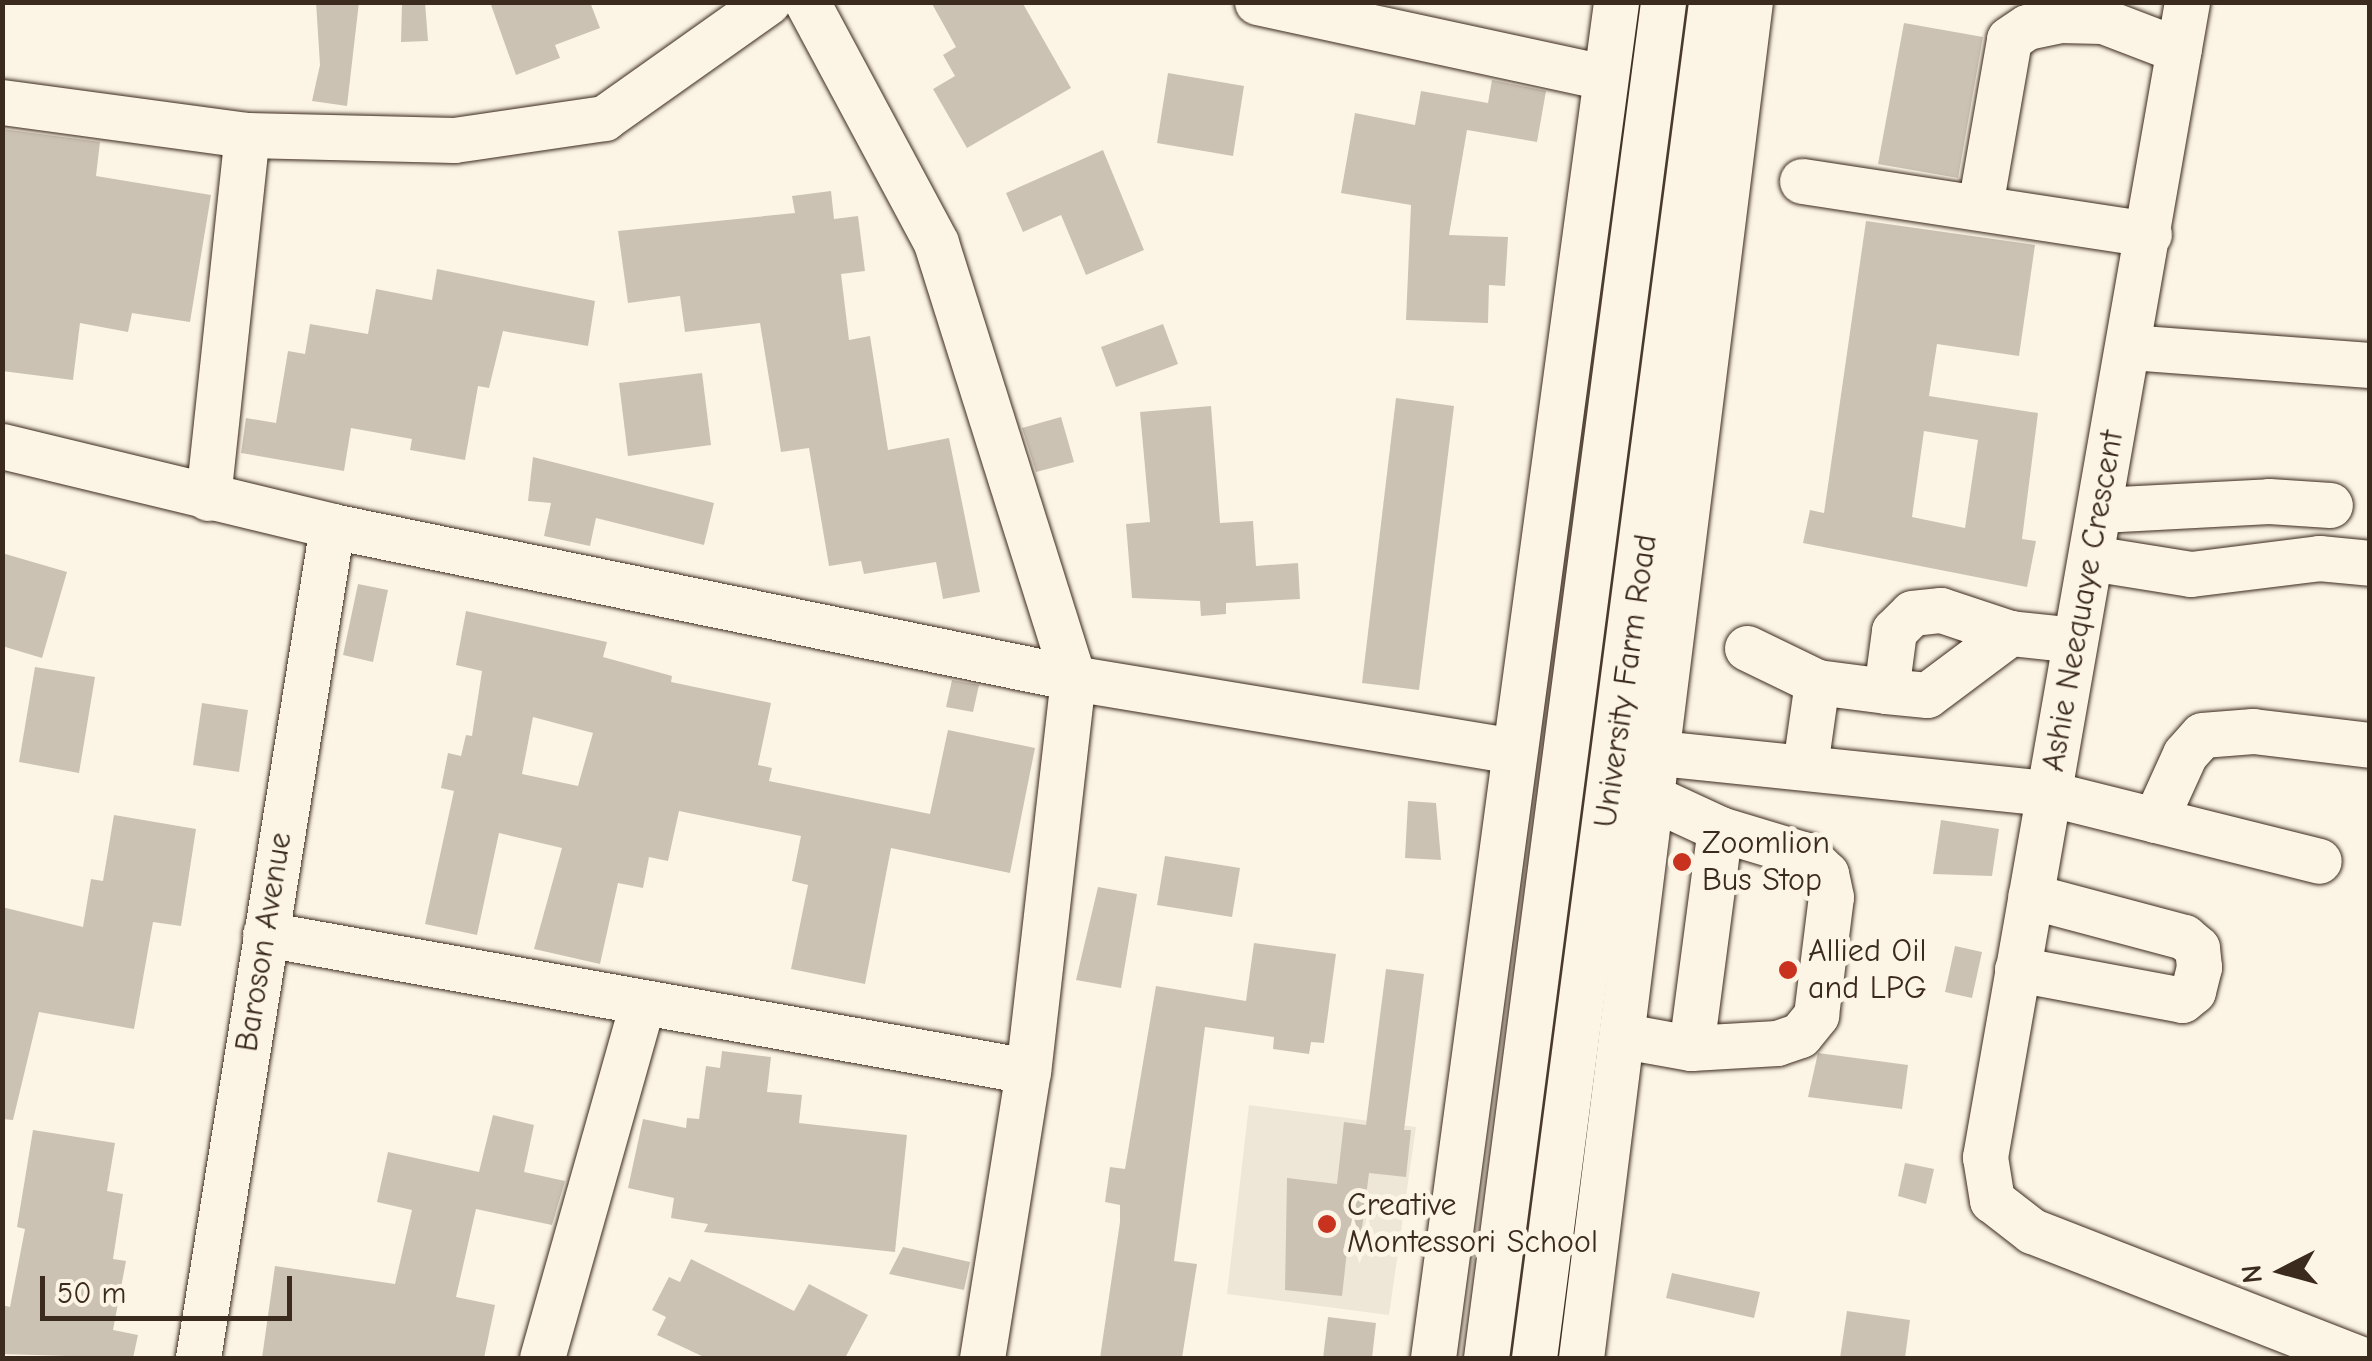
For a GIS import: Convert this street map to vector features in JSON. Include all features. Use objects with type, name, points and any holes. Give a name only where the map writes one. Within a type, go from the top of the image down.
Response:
[{"type":"street","points":[[2,102],[247,135],[454,140],[604,118],[768,2]]},
{"type":"street","points":[[807,2],[936,243],[1073,678],[1028,1071],[982,1358]]},
{"type":"street","points":[[1257,2],[1606,78]]},
{"type":"street","points":[[1433,1358],[1616,2]]},
{"type":"street","name":"University Farm Road","points":[[1486,1358],[1663,2]]},
{"type":"street","name":"University Farm Road","points":[[1534,1358],[1711,2]]},
{"type":"street","points":[[1581,1358],[1655,799],[1750,2]]},
{"type":"street","name":"Ashie Neequaye Crescent","points":[[2187,2],[2130,347],[1985,1157],[1992,1200],[2032,1231],[2358,1358]]},
{"type":"street","points":[[1980,206],[2009,40],[2043,24],[2103,20],[2179,50]]},
{"type":"street","points":[[208,498],[247,135]]},
{"type":"street","points":[[1802,181],[2149,234]]},
{"type":"street","points":[[2130,347],[2370,366]]},
{"type":"street","points":[[2,446],[332,526],[1073,678],[1513,750]]},
{"type":"street","points":[[2100,510],[2269,501],[2330,506]]},
{"type":"street","name":"Baroson Avenue","points":[[198,1358],[332,526]]},
{"type":"street","points":[[2091,558],[2191,574],[2319,558],[2370,563]]},
{"type":"street","points":[[1886,691],[1894,631],[1912,613],[1941,610],[2010,633],[2075,640]]},
{"type":"street","points":[[1747,648],[1817,682],[1926,695],[2010,633]]},
{"type":"street","points":[[1805,766],[1817,682]]},
{"type":"street","points":[[2155,820],[2186,754],[2202,735],[2253,731],[2370,745]]},
{"type":"street","points":[[1659,753],[2048,793],[2318,860]]},
{"type":"street","points":[[1624,1036],[1690,1048],[1776,1043],[1800,1035],[1816,1015],[1831,897],[1826,874],[1806,855],[1720,830],[1655,799]]},
{"type":"street","points":[[1690,1048],[1720,830]]},
{"type":"street","points":[[2017,970],[2182,1000],[2193,992],[2199,966],[2197,948],[2184,937],[2030,896]]},
{"type":"street","points":[[265,934],[642,1005],[1028,1071]]},
{"type":"street","points":[[542,1358],[642,1005]]},
{"type":"shaded area","points":[[1249,1105],[1416,1127],[1389,1315],[1227,1294]]},
{"type":"building","points":[[316,2],[359,2],[347,106],[312,101],[320,65]]},
{"type":"building","points":[[402,2],[425,2],[428,41],[401,42]]},
{"type":"building","points":[[490,2],[590,2],[600,28],[555,45],[560,58],[516,75]]},
{"type":"building","points":[[931,2],[1022,2],[1071,88],[967,148],[933,89],[955,76],[943,55],[956,47]]},
{"type":"building","points":[[1904,23],[1983,37],[1958,178],[1878,164]]},
{"type":"building","points":[[1168,73],[1244,86],[1233,156],[1157,143]]},
{"type":"building","points":[[1492,80],[1546,91],[1537,142],[1467,130],[1449,235],[1508,237],[1505,286],[1489,285],[1488,323],[1406,320],[1411,205],[1341,193],[1355,113],[1415,125],[1421,91],[1488,103]]},
{"type":"building","points":[[2,129],[100,142],[96,176],[211,195],[190,322],[132,313],[128,332],[80,323],[73,380],[2,371]]},
{"type":"building","points":[[1103,150],[1144,250],[1086,275],[1061,215],[1023,232],[1006,193]]},
{"type":"building","points":[[831,191],[834,219],[858,216],[865,271],[841,274],[849,340],[870,336],[888,450],[949,438],[980,592],[943,599],[936,562],[864,574],[861,561],[829,566],[809,448],[781,452],[760,323],[685,332],[680,296],[628,303],[618,231],[795,213],[792,196]]},
{"type":"building","points":[[1866,221],[2035,245],[2019,356],[1937,344],[1929,396],[2038,413],[2022,539],[2036,541],[2027,587],[1803,543],[1810,510],[1824,513]],"holes":[[[1924,431],[1978,440],[1965,528],[1912,517]]]},
{"type":"building","points":[[437,269],[595,301],[588,346],[503,331],[489,388],[478,386],[465,460],[410,450],[412,439],[351,428],[344,471],[241,453],[246,418],[276,423],[288,351],[305,354],[310,324],[368,334],[376,289],[432,300]]},
{"type":"building","points":[[1163,324],[1178,364],[1116,387],[1101,347]]},
{"type":"building","points":[[702,373],[711,445],[628,456],[619,383]]},
{"type":"building","points":[[1396,398],[1454,406],[1419,690],[1362,683]]},
{"type":"building","points":[[1211,406],[1220,523],[1253,521],[1256,566],[1298,563],[1300,599],[1226,603],[1226,614],[1201,616],[1200,601],[1132,598],[1126,524],[1150,522],[1140,412]]},
{"type":"building","points":[[1061,417],[1074,462],[1036,472],[1022,428]]},
{"type":"building","points":[[533,457],[714,503],[704,545],[596,518],[590,546],[544,536],[551,503],[528,501]]},
{"type":"building","points":[[2,553],[67,572],[42,658],[2,646]]},
{"type":"building","points":[[358,584],[388,590],[373,662],[343,655]]},
{"type":"building","points":[[466,611],[607,642],[603,657],[672,676],[671,682],[771,703],[758,765],[772,768],[769,781],[930,814],[948,730],[1035,748],[1010,873],[891,848],[865,984],[791,969],[808,885],[792,881],[801,836],[679,811],[668,861],[649,857],[643,888],[618,883],[600,964],[534,949],[562,848],[499,833],[477,935],[425,924],[454,791],[441,788],[448,753],[461,756],[466,735],[472,736],[482,671],[456,665]],"holes":[[[533,717],[593,733],[578,786],[522,774]]]},
{"type":"building","points":[[35,667],[95,677],[79,773],[19,762]]},
{"type":"building","points":[[952,680],[979,685],[973,712],[946,707]]},
{"type":"building","points":[[202,703],[248,710],[239,772],[193,765]]},
{"type":"building","points":[[1408,801],[1436,803],[1441,860],[1405,858]]},
{"type":"building","points":[[114,815],[196,829],[181,926],[153,922],[134,1029],[39,1012],[13,1120],[2,1119],[2,907],[83,927],[91,879],[103,881]]},
{"type":"building","points":[[1941,820],[1999,829],[1992,876],[1933,874]]},
{"type":"building","points":[[1165,856],[1240,868],[1232,917],[1157,905]]},
{"type":"building","points":[[1098,887],[1137,894],[1121,988],[1076,980]]},
{"type":"building","points":[[1254,943],[1336,954],[1324,1043],[1311,1042],[1309,1054],[1273,1049],[1274,1037],[1205,1027],[1174,1261],[1197,1264],[1182,1358],[1100,1358],[1120,1222],[1120,1205],[1105,1202],[1110,1167],[1125,1169],[1156,986],[1246,1001]]},
{"type":"building","points":[[1955,946],[1982,952],[1972,998],[1945,992]]},
{"type":"building","points":[[1386,969],[1424,974],[1404,1130],[1411,1130],[1406,1177],[1369,1173],[1359,1252],[1347,1251],[1342,1296],[1285,1290],[1287,1178],[1337,1184],[1344,1122],[1366,1125]]},
{"type":"building","points":[[722,1051],[771,1057],[767,1092],[802,1095],[799,1123],[907,1135],[895,1252],[704,1232],[708,1224],[671,1218],[674,1198],[628,1188],[643,1119],[686,1128],[687,1118],[699,1119],[706,1066],[720,1068]]},
{"type":"building","points":[[1818,1053],[1908,1065],[1902,1109],[1808,1097]]},
{"type":"building","points":[[493,1115],[534,1125],[524,1172],[565,1181],[552,1225],[476,1209],[456,1297],[495,1305],[484,1358],[262,1358],[275,1266],[395,1284],[412,1210],[377,1202],[388,1152],[479,1172]]},
{"type":"building","points":[[33,1130],[115,1143],[107,1191],[123,1194],[113,1259],[126,1261],[113,1330],[138,1335],[133,1358],[2,1354],[2,1305],[10,1307],[25,1229],[17,1227]]},
{"type":"building","points":[[1905,1163],[1934,1169],[1926,1204],[1898,1196]]},
{"type":"building","points":[[903,1247],[970,1262],[964,1290],[889,1274]]},
{"type":"building","points":[[691,1259],[794,1311],[809,1284],[868,1315],[845,1358],[706,1358],[657,1335],[666,1317],[652,1310],[669,1277],[680,1282]]},
{"type":"building","points":[[1672,1273],[1760,1292],[1754,1318],[1666,1298]]},
{"type":"building","points":[[1847,1311],[1910,1320],[1905,1358],[1840,1358]]},
{"type":"building","points":[[1328,1317],[1376,1323],[1372,1358],[1323,1358]]},
{"type":"place","name":"Zoomlion Bus Stop","points":[[1682,862]]},
{"type":"place","name":"Allied Oil and LPG","points":[[1788,970]]},
{"type":"place","name":"Creative Montessori School","points":[[1327,1224]]}]
